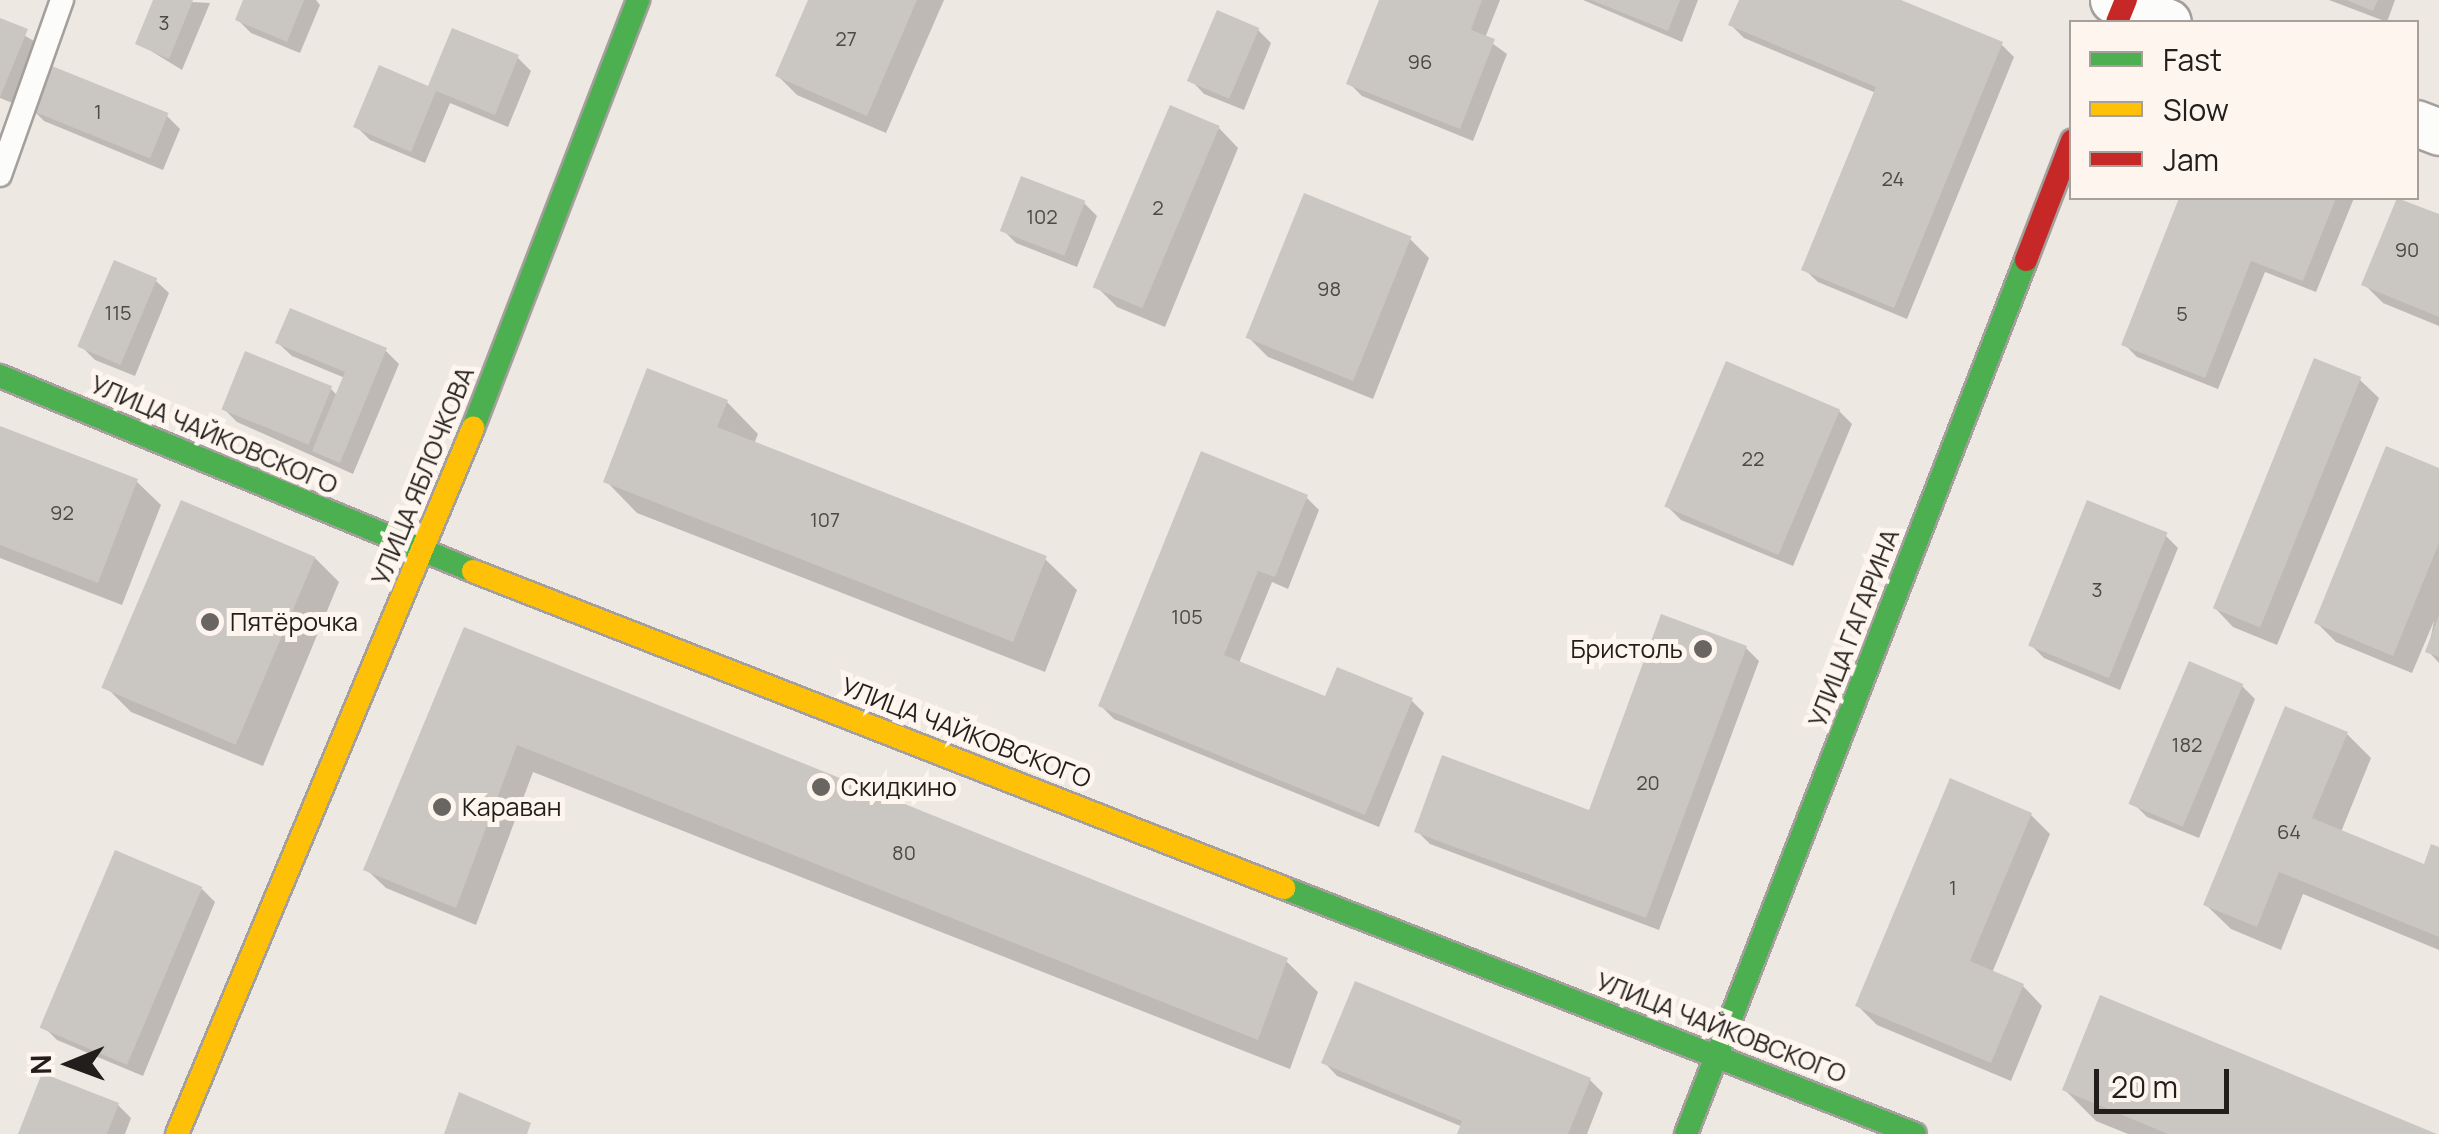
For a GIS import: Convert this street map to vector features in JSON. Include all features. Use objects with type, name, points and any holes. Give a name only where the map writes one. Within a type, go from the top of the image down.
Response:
[{"type":"street","name":"УЛИЦА ЯБЛОЧКОВА","points":[[178,1134],[424,552],[638,0]]},
{"type":"street","points":[[2120,7],[2162,20]]},
{"type":"street","name":"УЛИЦА ГАГАРИНА","points":[[1686,1134],[2069,148]]},
{"type":"street","name":"УЛИЦА ЧАЙКОВСКОГО","points":[[0,376],[424,552],[1915,1134]]},
{"type":"lane","points":[[0,175],[62,0]]},
{"type":"building","points":[[153,0],[193,0],[169,59],[135,44]]},
{"type":"building","points":[[243,0],[304,0],[287,42],[235,20]]},
{"type":"building","points":[[808,0],[917,0],[867,116],[775,76]]},
{"type":"building","points":[[1379,0],[1482,0],[1471,30],[1495,39],[1460,129],[1346,84]]},
{"type":"building","points":[[1591,0],[1680,0],[1668,31]]},
{"type":"building","points":[[1739,0],[1901,0],[2003,42],[1894,308],[1801,270],[1876,87],[1728,25]]},
{"type":"building","points":[[2346,0],[2378,0],[2373,11]]},
{"type":"building","points":[[1217,10],[1259,28],[1229,99],[1187,81]]},
{"type":"building","points":[[0,18],[28,29],[0,97]]},
{"type":"building","points":[[452,28],[519,55],[495,115],[436,91],[411,152],[353,127],[379,65],[428,86]]},
{"type":"building","points":[[47,64],[168,113],[150,159],[29,109]]},
{"type":"building","points":[[1170,105],[1220,126],[1142,308],[1093,287]]},
{"type":"building","points":[[1021,176],[1085,201],[1064,256],[1000,231]]},
{"type":"building","points":[[1304,193],[1412,236],[1353,381],[1246,338]]},
{"type":"building","points":[[2178,200],[2335,200],[2303,281],[2251,261],[2205,378],[2121,345]]},
{"type":"building","points":[[2396,200],[2439,214],[2439,317],[2361,285]]},
{"type":"building","points":[[114,260],[157,278],[121,365],[77,347]]},
{"type":"building","points":[[290,308],[387,348],[340,463],[312,451],[345,372],[275,343]]},
{"type":"building","points":[[245,351],[332,386],[309,445],[221,409]]},
{"type":"building","points":[[2314,358],[2361,377],[2260,627],[2213,608]]},
{"type":"building","points":[[1726,361],[1840,409],[1778,555],[1664,506]]},
{"type":"building","points":[[647,368],[728,400],[717,427],[1047,556],[1013,642],[603,482]]},
{"type":"building","points":[[0,426],[138,479],[98,583],[0,545]]},
{"type":"building","points":[[2386,446],[2439,468],[2439,543],[2393,656],[2314,623]]},
{"type":"building","points":[[1201,451],[1308,495],[1275,577],[1258,571],[1224,655],[1325,696],[1337,667],[1413,698],[1365,815],[1098,706]]},
{"type":"building","name":"Пятёрочка","points":[[181,500],[315,557],[236,745],[101,688]]},
{"type":"building","points":[[2087,500],[2168,533],[2109,678],[2028,646]]},
{"type":"building","points":[[1661,614],[1747,646],[1646,918],[1414,832],[1442,755],[1589,810]]},
{"type":"building","points":[[2439,615],[2439,657],[2425,652]]},
{"type":"building","points":[[464,627],[1288,958],[1258,1040],[517,745],[456,908],[363,870]]},
{"type":"building","points":[[2189,661],[2243,684],[2183,827],[2128,804]]},
{"type":"building","points":[[2285,706],[2348,732],[2312,818],[2424,864],[2431,844],[2439,847],[2439,937],[2279,872],[2257,927],[2203,905]]},
{"type":"building","points":[[1950,778],[2032,813],[1970,961],[2024,984],[1991,1063],[1855,1006]]},
{"type":"building","points":[[115,850],[202,887],[127,1065],[40,1028]]},
{"type":"building","points":[[1355,981],[1591,1078],[1568,1134],[1457,1134],[1462,1121],[1321,1063]]},
{"type":"building","points":[[2100,995],[2437,1134],[2168,1134],[2062,1090]]},
{"type":"building","points":[[42,1073],[119,1103],[107,1134],[18,1134]]},
{"type":"building","points":[[459,1092],[531,1123],[527,1134],[444,1134]]},
{"type":"traffic: fast","points":[[473,428],[638,0]]},
{"type":"traffic: fast","points":[[1686,1134],[2026,260]]},
{"type":"traffic: fast","points":[[0,376],[473,571]]},
{"type":"traffic: fast","points":[[1284,888],[1915,1134]]},
{"type":"traffic: slow","points":[[177,1134],[473,428]]},
{"type":"traffic: slow","points":[[473,571],[1284,888]]},
{"type":"traffic: jam","points":[[2118,20],[2126,0]]},
{"type":"traffic: jam","points":[[2026,260],[2069,149]]},
{"type":"place","name":"Пятёрочка","points":[[210,622]]},
{"type":"place","name":"Бристоль","points":[[1703,649]]},
{"type":"place","name":"Скидкино","points":[[821,787]]},
{"type":"place","name":"Караван","points":[[442,807]]}]
